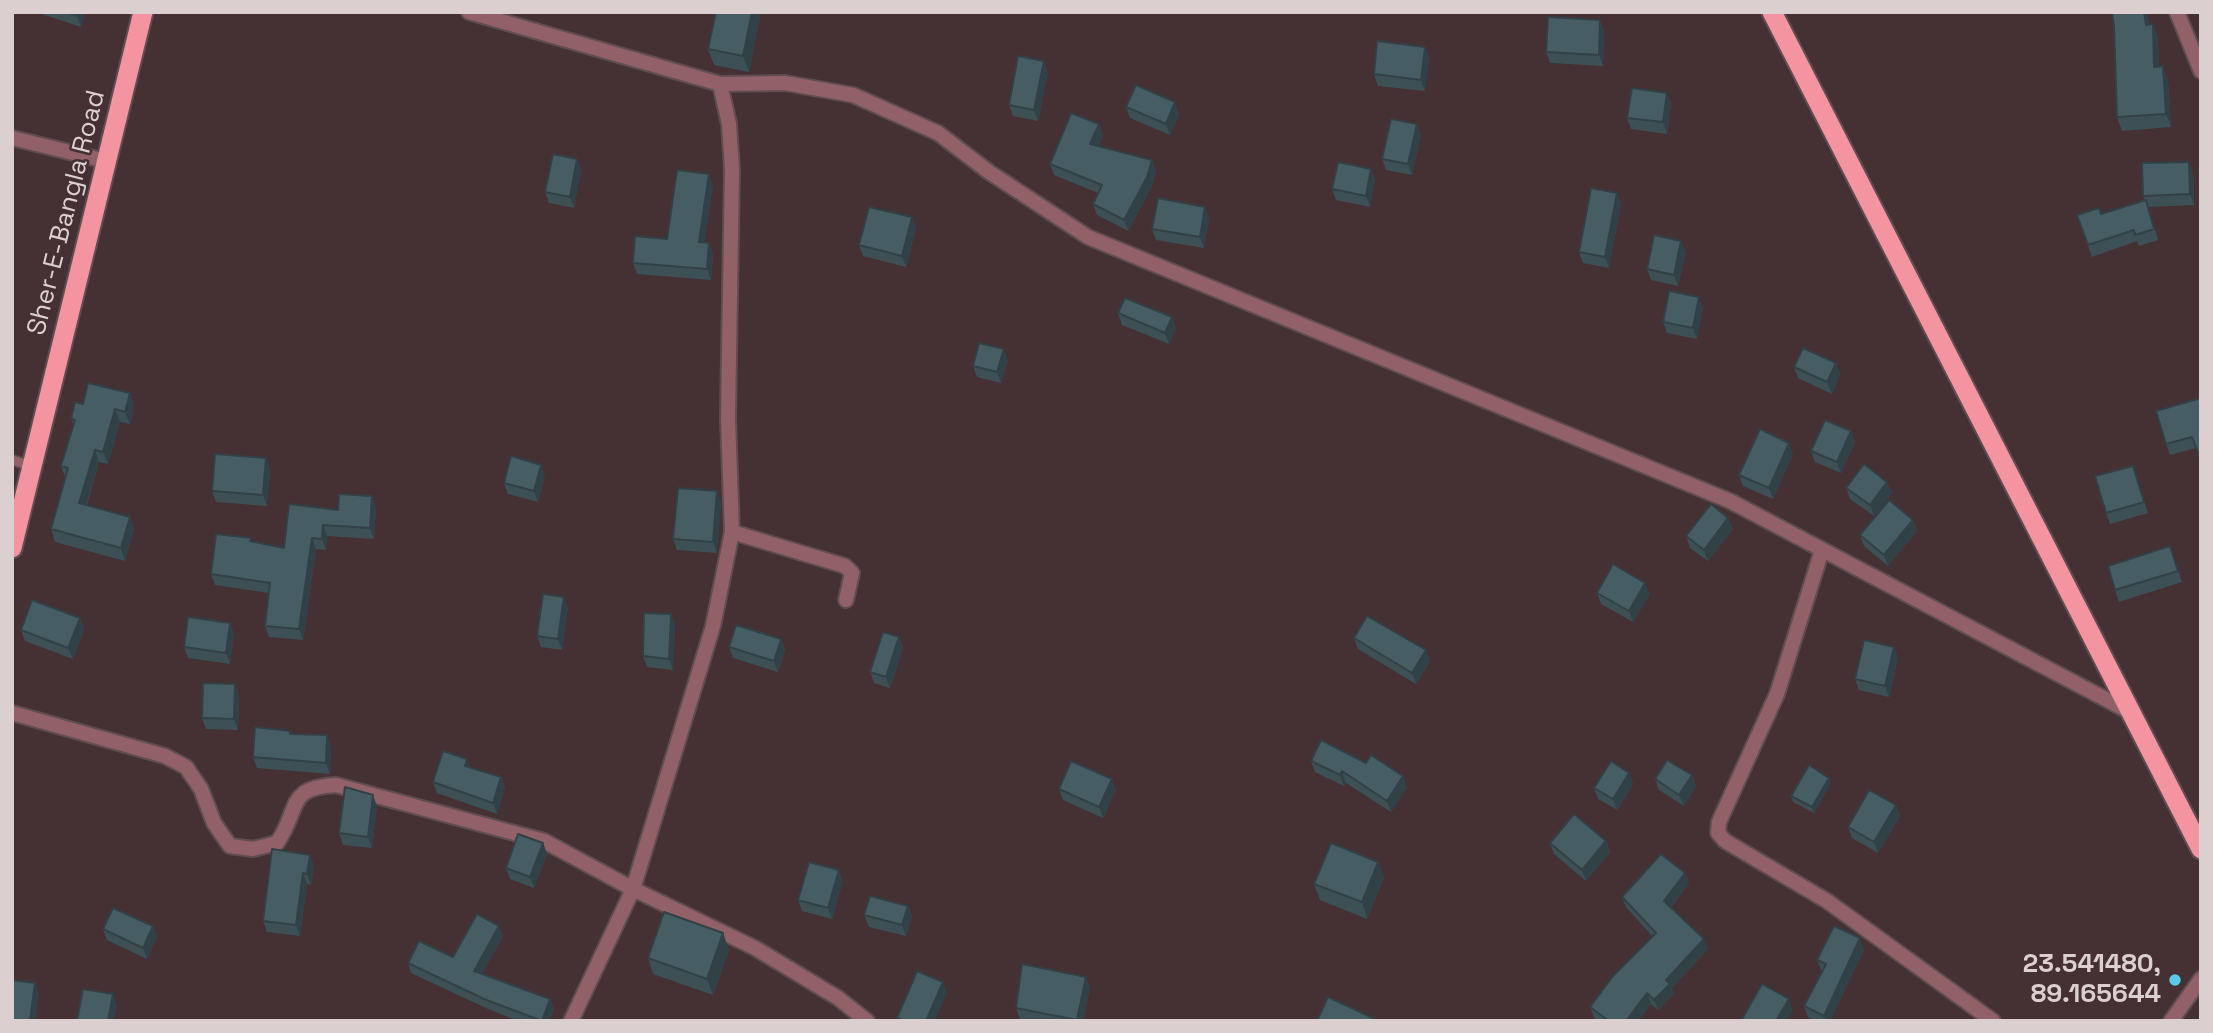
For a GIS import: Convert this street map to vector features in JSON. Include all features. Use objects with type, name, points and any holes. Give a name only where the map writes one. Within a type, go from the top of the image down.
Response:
[{"type":"highway","name":"Sher-E-Bangla Road","points":[[12,548],[143,12]]},
{"type":"highway","points":[[1772,12],[2201,849]]},
{"type":"street","points":[[468,12],[719,84],[785,83],[853,95],[938,133],[989,172],[1088,237],[1730,502],[2130,712]]},
{"type":"street","points":[[2177,12],[2201,71]]},
{"type":"street","points":[[571,1021],[633,889],[713,626],[732,533],[728,418],[733,169],[729,124],[719,84]]},
{"type":"street","points":[[12,138],[106,162]]},
{"type":"street","points":[[732,533],[845,566],[852,573],[846,600]]},
{"type":"street","points":[[1822,550],[1777,694],[1719,822],[1718,833],[1725,841],[1827,901],[1993,1021]]},
{"type":"street","points":[[12,713],[165,756],[186,767],[201,789],[214,823],[230,846],[253,849],[277,843],[289,825],[295,801],[312,786],[336,785],[544,841],[633,889],[755,948],[838,998],[867,1021]]},
{"type":"street","points":[[2171,1021],[2201,979]]},
{"type":"lane","points":[[12,460],[32,466]]},
{"type":"building","points":[[716,12],[752,12],[743,56],[708,49]]},
{"type":"building","points":[[2112,12],[2144,12],[2146,25],[2153,24],[2154,67],[2163,66],[2166,114],[2117,117]]},
{"type":"building","points":[[1548,17],[1600,20],[1599,55],[1546,52]]},
{"type":"building","points":[[1377,41],[1425,47],[1421,80],[1374,74]]},
{"type":"building","points":[[1018,56],[1044,61],[1034,110],[1009,105]]},
{"type":"building","points":[[1136,85],[1175,102],[1166,124],[1126,107]]},
{"type":"building","points":[[1632,88],[1667,93],[1663,122],[1627,118]]},
{"type":"building","points":[[1071,113],[1099,124],[1090,144],[1152,160],[1147,177],[1124,220],[1093,204],[1102,185],[1050,164]]},
{"type":"building","points":[[1391,119],[1417,124],[1408,164],[1382,159]]},
{"type":"building","points":[[553,154],[577,159],[570,197],[545,192]]},
{"type":"building","points":[[1338,162],[1371,169],[1366,196],[1332,189]]},
{"type":"building","points":[[2189,162],[2190,194],[2143,196],[2142,163]]},
{"type":"building","points":[[677,170],[709,174],[699,242],[709,243],[707,269],[633,263],[635,236],[667,239]]},
{"type":"building","points":[[1591,188],[1617,193],[1605,257],[1579,252]]},
{"type":"building","points":[[1158,198],[1205,207],[1200,237],[1152,229]]},
{"type":"building","points":[[2146,200],[2154,229],[2135,235],[2134,230],[2088,245],[2077,215],[2099,208],[2101,214]]},
{"type":"building","points":[[869,207],[912,217],[902,256],[859,245]]},
{"type":"building","points":[[1654,235],[1681,241],[1674,275],[1647,269]]},
{"type":"building","points":[[1669,291],[1699,297],[1693,328],[1663,322]]},
{"type":"building","points":[[1125,298],[1172,317],[1165,333],[1118,313]]},
{"type":"building","points":[[979,343],[1004,349],[997,372],[973,366]]},
{"type":"building","points":[[1803,348],[1836,363],[1827,382],[1794,367]]},
{"type":"building","points":[[88,383],[130,393],[125,412],[115,409],[103,452],[95,450],[79,503],[130,517],[121,548],[51,529],[68,468],[61,466],[75,420],[71,419],[75,402],[83,404]]},
{"type":"building","points":[[2201,398],[2201,460],[2192,437],[2166,444],[2156,411]]},
{"type":"building","points":[[1825,420],[1851,431],[1837,462],[1811,451]]},
{"type":"building","points":[[1760,429],[1789,443],[1769,488],[1739,475]]},
{"type":"building","points":[[215,454],[266,458],[263,495],[212,491]]},
{"type":"building","points":[[511,456],[541,465],[534,491],[504,483]]},
{"type":"building","points":[[1864,464],[1887,482],[1870,505],[1846,488]]},
{"type":"building","points":[[2133,466],[2144,502],[2106,513],[2095,476]]},
{"type":"building","points":[[678,488],[717,491],[713,542],[673,539]]},
{"type":"building","points":[[339,494],[372,496],[370,528],[323,525],[322,539],[312,538],[299,629],[265,626],[270,583],[211,574],[216,534],[251,538],[250,541],[284,548],[289,504],[338,510]]},
{"type":"building","points":[[1889,500],[1913,520],[1884,555],[1860,535]]},
{"type":"building","points":[[1711,504],[1728,518],[1704,550],[1686,536]]},
{"type":"building","points":[[2170,546],[2178,571],[2115,590],[2108,566]]},
{"type":"building","points":[[1613,564],[1645,583],[1629,611],[1597,593]]},
{"type":"building","points":[[543,594],[564,597],[558,639],[537,636]]},
{"type":"building","points":[[32,600],[80,618],[68,648],[21,630]]},
{"type":"building","points":[[644,613],[671,614],[669,659],[643,656]]},
{"type":"building","points":[[1367,616],[1426,650],[1412,673],[1354,638]]},
{"type":"building","points":[[188,617],[230,623],[226,653],[184,647]]},
{"type":"building","points":[[736,625],[781,639],[774,661],[729,647]]},
{"type":"building","points":[[883,632],[899,637],[886,677],[870,672]]},
{"type":"building","points":[[1864,640],[1894,647],[1885,686],[1855,679]]},
{"type":"building","points":[[203,683],[235,684],[234,719],[202,718]]},
{"type":"building","points":[[255,727],[290,731],[290,734],[327,735],[326,763],[253,757]]},
{"type":"building","points":[[1321,740],[1366,763],[1371,755],[1403,776],[1387,801],[1342,771],[1340,775],[1311,761]]},
{"type":"building","points":[[443,751],[467,759],[465,766],[501,777],[493,803],[433,782]]},
{"type":"building","points":[[1667,760],[1692,775],[1679,795],[1655,779]]},
{"type":"building","points":[[1071,761],[1112,779],[1099,807],[1059,789]]},
{"type":"building","points":[[1611,761],[1629,773],[1613,799],[1594,788]]},
{"type":"building","points":[[1809,765],[1829,778],[1812,807],[1791,796]]},
{"type":"building","points":[[345,787],[373,795],[368,837],[339,833]]},
{"type":"building","points":[[1869,790],[1896,805],[1874,842],[1848,827]]},
{"type":"building","points":[[1574,814],[1606,841],[1582,870],[1550,843]]},
{"type":"building","points":[[518,834],[543,843],[530,877],[506,868]]},
{"type":"building","points":[[1331,843],[1378,862],[1362,902],[1314,884]]},
{"type":"building","points":[[272,849],[310,855],[307,874],[303,873],[296,925],[263,921]]},
{"type":"building","points":[[1661,854],[1685,873],[1664,901],[1704,939],[1666,980],[1670,984],[1654,1000],[1647,993],[1626,1021],[1609,1021],[1590,1007],[1613,976],[1656,933],[1622,897]]},
{"type":"building","points":[[809,862],[839,870],[828,908],[798,900]]},
{"type":"building","points":[[870,896],[908,906],[902,925],[864,915]]},
{"type":"building","points":[[113,908],[153,926],[143,948],[103,929]]},
{"type":"building","points":[[664,912],[723,933],[707,979],[648,958]]},
{"type":"building","points":[[477,914],[499,926],[474,971],[550,999],[542,1021],[484,999],[408,963],[419,941],[453,957]]},
{"type":"building","points":[[1834,926],[1860,938],[1824,1016],[1804,1006],[1826,964],[1817,960]]},
{"type":"building","points":[[1022,964],[1086,977],[1077,1020],[1016,1008]]},
{"type":"building","points":[[917,971],[943,982],[926,1021],[904,1021],[897,1018]]},
{"type":"building","points":[[12,980],[35,983],[30,1021],[12,1021]]},
{"type":"building","points":[[1762,984],[1789,999],[1776,1021],[1741,1021]]},
{"type":"building","points":[[83,989],[113,994],[108,1021],[77,1021]]},
{"type":"building","points":[[1328,997],[1379,1021],[1317,1021]]},
{"type":"place","name":"23.541480, 89.165644","points":[[2175,980]]}]
